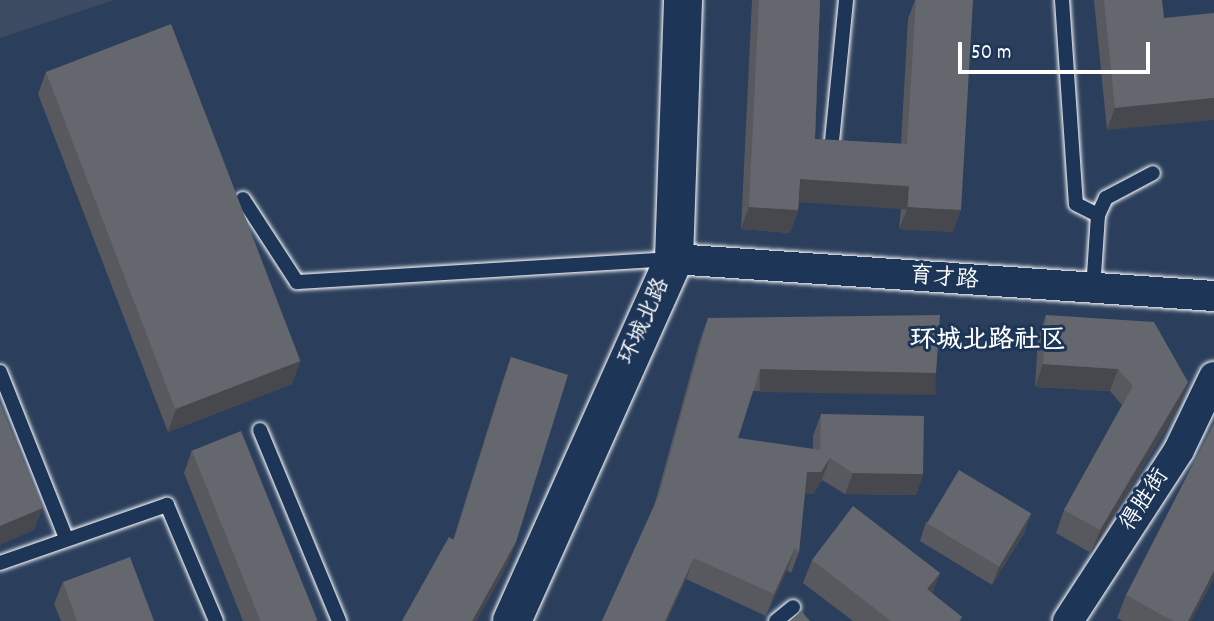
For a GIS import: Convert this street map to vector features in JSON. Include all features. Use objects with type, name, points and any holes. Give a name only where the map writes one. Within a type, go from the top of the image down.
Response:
[{"type":"main road","name":"环城北路","points":[[512,621],[674,259],[683,0]]},
{"type":"street","name":"育才路","points":[[674,259],[1093,292],[1214,296]]},
{"type":"street","name":"得胜街","points":[[1068,621],[1179,450],[1214,377]]},
{"type":"lane","points":[[831,150],[846,0]]},
{"type":"lane","points":[[1062,0],[1076,204],[1098,215]]},
{"type":"lane","points":[[1093,292],[1098,215],[1116,189],[1153,173]]},
{"type":"lane","points":[[243,200],[297,282],[674,259]]},
{"type":"lane","points":[[0,372],[66,538]]},
{"type":"lane","points":[[260,430],[338,621]]},
{"type":"lane","points":[[0,563],[167,505],[216,621]]},
{"type":"lane","points":[[776,621],[793,607]]},
{"type":"shaded area","points":[[0,0],[114,0],[0,38]]},
{"type":"building","points":[[759,0],[820,0],[815,139],[907,144],[916,0],[973,0],[961,210],[908,207],[909,186],[800,179],[798,210],[749,207]]},
{"type":"building","points":[[1104,0],[1162,0],[1164,18],[1214,13],[1214,98],[1115,108]]},
{"type":"building","points":[[171,24],[300,361],[175,409],[46,72]]},
{"type":"building","points":[[940,315],[936,373],[760,369],[738,438],[820,450],[821,414],[924,416],[923,474],[853,473],[830,458],[821,472],[807,472],[799,552],[795,548],[774,594],[694,558],[665,621],[602,621],[659,495],[708,318]]},
{"type":"building","points":[[1046,315],[1154,322],[1188,382],[1100,530],[1064,510],[1133,386],[1118,369],[1043,364]]},
{"type":"building","points":[[511,357],[568,375],[516,542],[472,621],[402,621],[449,537],[454,540]]},
{"type":"building","points":[[0,403],[43,508],[0,526]]},
{"type":"building","points":[[1214,423],[1214,571],[1188,621],[1173,621],[1126,595]]},
{"type":"building","points":[[241,431],[317,620],[261,621],[192,451]]},
{"type":"building","points":[[959,470],[1031,513],[999,566],[927,523]]},
{"type":"building","points":[[853,506],[940,573],[927,589],[962,617],[959,621],[891,621],[812,560]]},
{"type":"building","points":[[130,557],[154,621],[77,621],[63,582]]},
{"type":"building","points":[[801,611],[810,621],[790,621]]},
{"type":"district","name":"环城北路社区","points":[[988,342]]}]
